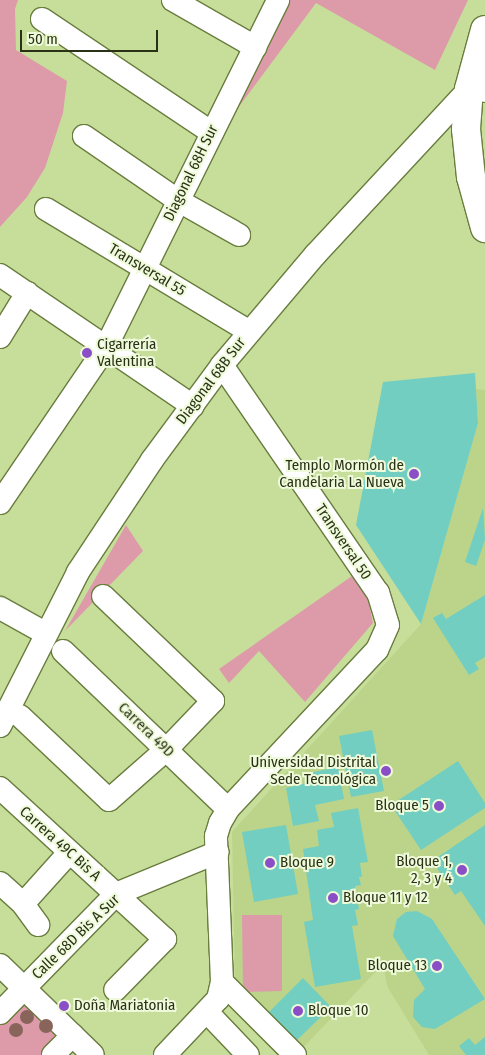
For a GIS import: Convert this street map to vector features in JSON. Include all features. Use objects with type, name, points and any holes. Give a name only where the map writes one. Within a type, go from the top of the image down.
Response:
[{"type":"street","points":[[173,0],[255,47]]},
{"type":"street","name":"Diagonal 68H Sur","points":[[0,503],[106,347],[278,0]]},
{"type":"street","points":[[42,19],[211,132]]},
{"type":"street","points":[[485,30],[468,156],[476,198],[485,228]]},
{"type":"street","name":"Diagonal 68B Sur","points":[[0,726],[44,633],[78,572],[152,460],[222,365],[248,331],[477,90]]},
{"type":"street","points":[[84,136],[179,201],[239,235]]},
{"type":"street","name":"Transversal 55","points":[[46,209],[248,331]]},
{"type":"street","points":[[0,275],[193,406]]},
{"type":"street","points":[[0,337],[27,293]]},
{"type":"street","name":"Transversal 50","points":[[222,365],[378,593],[386,611],[388,625],[377,650],[228,809]]},
{"type":"street","points":[[20,716],[109,800],[166,750],[213,701],[103,596]]},
{"type":"street","points":[[0,608],[44,633]]},
{"type":"street","name":"Carrera 49D","points":[[63,651],[228,809]]},
{"type":"street","name":"Carrera 49C Bis A","points":[[0,788],[68,854],[116,894],[164,939],[115,990]]},
{"type":"street","points":[[165,1055],[218,999],[222,982],[216,836],[228,809]]},
{"type":"street","name":"Calle 68D Bis A Sur","points":[[0,1013],[116,894],[218,852]]},
{"type":"street","points":[[23,904],[68,854]]},
{"type":"street","points":[[0,883],[23,904],[38,925]]},
{"type":"street","points":[[0,965],[93,1055]]},
{"type":"street","points":[[222,982],[295,1055]]},
{"type":"street","points":[[207,1012],[248,1055]]},
{"type":"street","points":[[53,1055],[73,1035]]},
{"type":"shaded area","points":[[0,0],[18,0],[15,9],[16,50],[67,81],[63,113],[45,168],[27,197],[0,227]]},
{"type":"shaded area","points":[[289,0],[468,0],[435,70],[316,3],[229,120]]},
{"type":"shaded area","name":"Universidad Distrital Sede Tecnológica","points":[[476,389],[485,390],[485,1055],[429,1055],[387,986],[383,964],[299,1052],[235,988],[232,832],[421,624],[478,423]]},
{"type":"shaded area","points":[[126,525],[143,551],[65,631]]},
{"type":"shaded area","points":[[352,576],[368,598],[373,623],[305,702],[259,651],[229,683],[219,669]]},
{"type":"shaded area","points":[[242,915],[282,915],[282,991],[243,992]]},
{"type":"shaded area","points":[[24,993],[67,1035],[47,1055],[0,1055],[0,1018]]},
{"type":"building","name":"Templo Mormón de Candelaria La Nueva","points":[[475,373],[478,423],[421,624],[356,525],[383,382]]},
{"type":"building","points":[[483,508],[485,540],[476,566],[465,562]]},
{"type":"building","points":[[485,595],[485,657],[475,663],[479,669],[469,675],[433,618],[442,613],[446,619]]},
{"type":"building","points":[[372,730],[384,791],[351,797],[339,736]]},
{"type":"building","name":"Bloque 5","points":[[458,761],[485,803],[485,808],[421,850],[391,805]]},
{"type":"building","points":[[338,767],[344,799],[315,805],[319,821],[293,826],[286,788],[306,783],[304,774]]},
{"type":"building","name":"Bloque 11 y 12","points":[[358,808],[368,862],[360,863],[362,877],[359,877],[361,885],[355,886],[359,909],[355,910],[358,925],[352,926],[361,979],[315,987],[304,922],[313,920],[303,849],[319,846],[317,830],[334,827],[331,813]]},
{"type":"building","name":"Bloque 9","points":[[286,825],[298,894],[254,902],[242,832]]},
{"type":"building","name":"Bloque 1, 2, 3 y 4","points":[[485,825],[485,926],[461,891],[455,895],[432,861]]},
{"type":"building","name":"Bloque 13","points":[[417,911],[432,919],[485,999],[435,1029],[422,1027],[413,1017],[414,1000],[425,989],[393,936],[397,919],[406,912]]},
{"type":"building","name":"Bloque 10","points":[[303,978],[331,1007],[293,1044],[266,1015]]},
{"type":"building","points":[[485,1037],[485,1055],[466,1055],[459,1046],[469,1038],[475,1045]]},
{"type":"place","name":"Cigarrería Valentina","points":[[87,353]]},
{"type":"place","name":"Templo Mormón de Candelaria La Nueva","points":[[414,474]]},
{"type":"place","name":"Universidad Distrital Sede Tecnológica","points":[[386,771]]},
{"type":"place","name":"Bloque 5","points":[[439,806]]},
{"type":"place","name":"Bloque 9","points":[[270,863]]},
{"type":"place","name":"Bloque 1, 2, 3 y 4","points":[[462,870]]},
{"type":"place","name":"Bloque 11 y 12","points":[[333,898]]},
{"type":"place","name":"Bloque 13","points":[[437,966]]},
{"type":"place","name":"Doña Mariatonia","points":[[64,1006]]},
{"type":"place","name":"Bloque 10","points":[[298,1011]]}]
